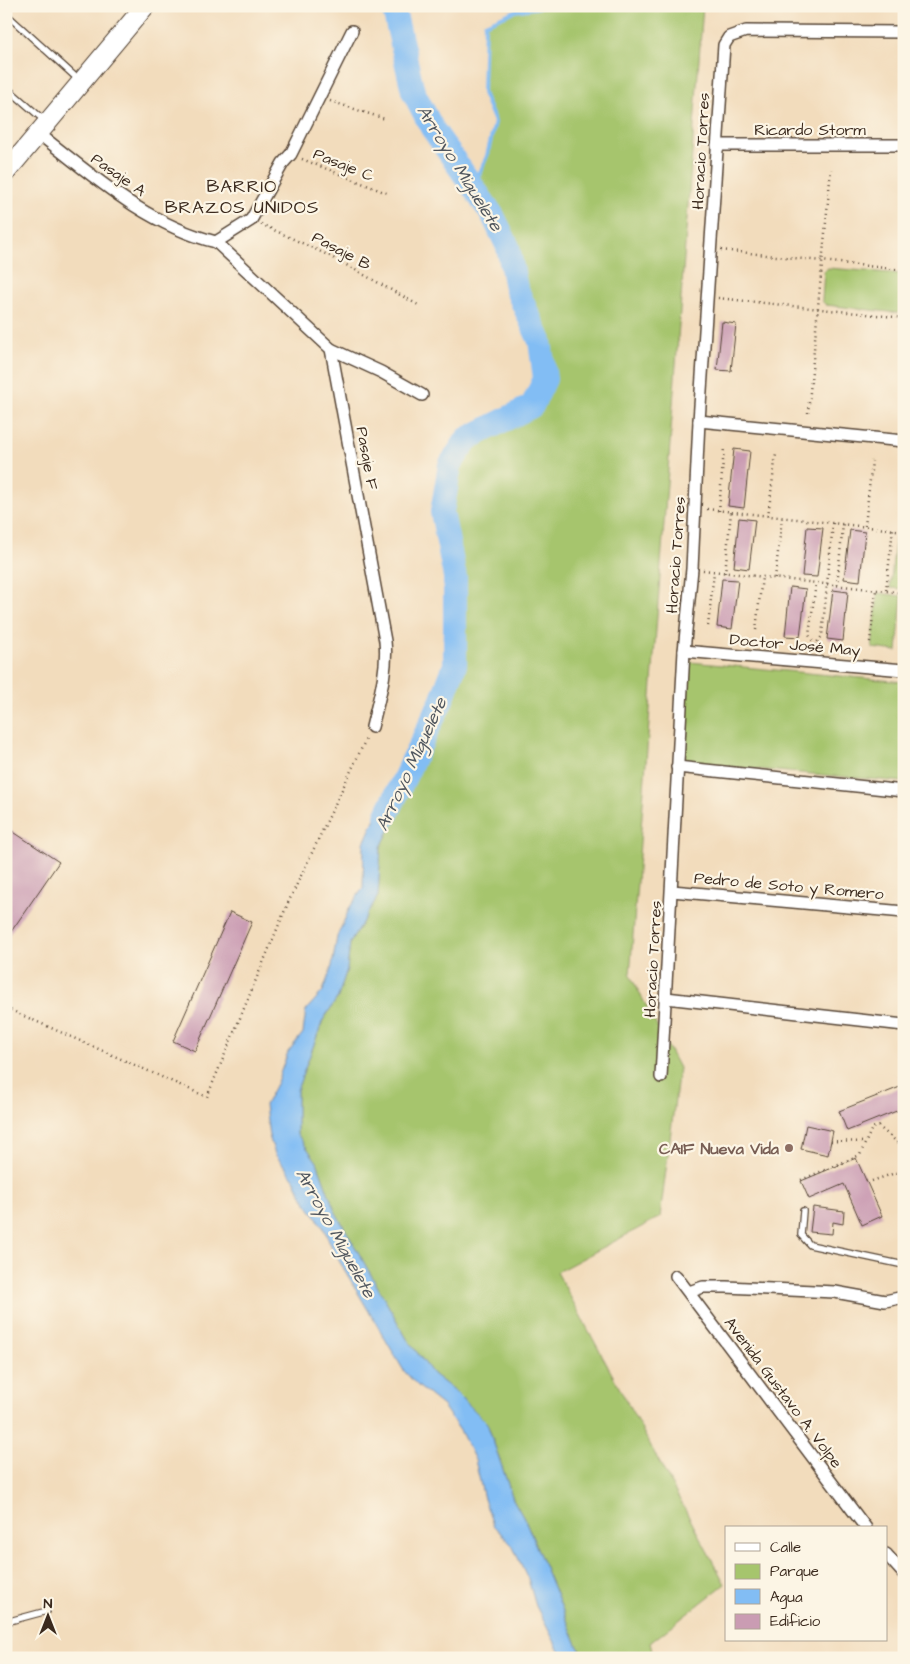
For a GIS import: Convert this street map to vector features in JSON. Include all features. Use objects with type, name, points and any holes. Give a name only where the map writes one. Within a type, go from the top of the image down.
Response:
[{"type":"main road","points":[[6,172],[145,6]]},
{"type":"street","points":[[352,31],[291,154],[283,163],[250,220],[216,242],[331,349],[381,372],[422,395]]},
{"type":"street","name":"Horacio Torres","points":[[661,1077],[677,766],[696,508],[699,421],[721,56],[729,37],[746,31],[904,32]]},
{"type":"street","name":"Pasaje A","points":[[42,128],[123,200],[191,236],[216,242]]},
{"type":"street","name":"Ricardo Storm","points":[[717,145],[904,145]]},
{"type":"street","name":"Pasaje F","points":[[331,349],[387,656],[385,675],[372,727]]},
{"type":"street","points":[[699,421],[904,441]]},
{"type":"street","name":"Doctor José May","points":[[684,651],[904,670]]},
{"type":"street","points":[[677,766],[904,791]]},
{"type":"street","name":"Pedro de Soto y Romero","points":[[672,891],[904,912]]},
{"type":"street","points":[[666,998],[904,1025]]},
{"type":"street","name":"Avenida Gustavo A. Volpe","points":[[676,1276],[864,1526]]},
{"type":"street","points":[[689,1292],[704,1287],[726,1287],[835,1292],[885,1301],[904,1297]]},
{"type":"street","points":[[888,1556],[904,1574]]},
{"type":"lane","points":[[6,14],[81,82]]},
{"type":"lane","points":[[6,86],[42,128]]},
{"type":"lane","points":[[803,1211],[802,1235],[810,1245],[904,1265]]},
{"type":"lane","points":[[6,1622],[47,1611]]},
{"type":"path","points":[[319,97],[386,118]]},
{"type":"path","name":"Pasaje C","points":[[291,154],[389,194]]},
{"type":"path","points":[[808,413],[816,308],[832,169]]},
{"type":"path","name":"Pasaje B","points":[[250,220],[332,257],[420,306]]},
{"type":"path","points":[[710,249],[904,270]]},
{"type":"path","points":[[707,297],[904,318]]},
{"type":"path","points":[[902,419],[904,399]]},
{"type":"path","points":[[719,511],[724,448]]},
{"type":"path","points":[[768,516],[776,454]]},
{"type":"path","points":[[865,526],[872,461]]},
{"type":"path","points":[[696,508],[904,530]]},
{"type":"path","points":[[725,573],[731,512]]},
{"type":"path","points":[[775,578],[782,518]]},
{"type":"path","points":[[812,662],[815,645],[822,636],[833,523]]},
{"type":"path","points":[[837,585],[843,524]]},
{"type":"path","points":[[886,591],[893,529]]},
{"type":"path","points":[[692,569],[904,593]]},
{"type":"path","points":[[708,626],[714,572]]},
{"type":"path","points":[[756,630],[762,577]]},
{"type":"path","points":[[815,645],[809,635],[816,583]]},
{"type":"path","points":[[870,642],[876,590]]},
{"type":"path","points":[[900,648],[904,616]]},
{"type":"path","points":[[6,1008],[207,1097],[288,903],[372,727]]},
{"type":"path","points":[[801,1180],[860,1155],[872,1128],[878,1126],[904,1148]]},
{"type":"path","points":[[831,1141],[866,1142]]},
{"type":"path","points":[[872,1181],[904,1170]]},
{"type":"green space","points":[[546,6],[703,6],[630,975],[679,1068],[660,1217],[557,1272],[725,1584],[650,1643],[654,1658],[587,1658],[578,1647],[527,1524],[513,1499],[487,1423],[456,1392],[433,1374],[407,1339],[335,1211],[317,1162],[297,1134],[297,1090],[323,1020],[338,997],[347,969],[350,943],[378,896],[381,847],[400,808],[401,788],[415,752],[441,702],[455,665],[455,577],[442,512],[450,465],[467,439],[532,406],[545,379],[540,341],[516,288],[508,247],[493,216],[473,189],[487,156],[495,122],[483,93],[485,24],[515,11]]},
{"type":"green space","points":[[828,268],[903,274],[903,308],[898,313],[826,305],[822,301],[824,271]]},
{"type":"green space","points":[[896,533],[904,534],[904,589],[890,588]]},
{"type":"green space","points":[[878,593],[902,596],[897,651],[872,648]]},
{"type":"green space","points":[[690,662],[904,682],[904,782],[685,763],[683,754],[686,665]]},
{"type":"water","points":[[401,788],[400,808],[381,847],[378,896],[350,943],[347,969],[338,997],[323,1020],[297,1090],[297,1134],[317,1162],[335,1211],[407,1339],[433,1374],[456,1392],[487,1423],[513,1499],[527,1524],[578,1647],[587,1658],[563,1658],[536,1606],[528,1579],[512,1545],[493,1525],[484,1499],[475,1460],[461,1432],[443,1406],[418,1386],[404,1371],[334,1252],[323,1227],[306,1203],[294,1179],[275,1154],[269,1136],[265,1105],[277,1082],[288,1052],[303,1033],[306,1010],[323,991],[332,966],[337,937],[350,907],[363,888],[364,843],[378,811]]},
{"type":"building","points":[[722,322],[736,324],[731,371],[717,370]]},
{"type":"building","points":[[734,449],[750,451],[744,508],[728,506]]},
{"type":"building","points":[[739,518],[755,520],[749,569],[734,567]]},
{"type":"building","points":[[807,527],[823,528],[817,577],[802,576]]},
{"type":"building","points":[[850,530],[865,532],[860,581],[844,579]]},
{"type":"building","points":[[722,579],[738,580],[732,629],[717,627]]},
{"type":"building","points":[[790,587],[806,589],[800,637],[785,636]]},
{"type":"building","points":[[833,590],[848,592],[843,641],[827,639]]},
{"type":"building","points":[[6,827],[59,862],[6,939]]},
{"type":"building","points":[[230,912],[252,922],[195,1051],[173,1041]]},
{"type":"building","points":[[900,1087],[904,1098],[904,1108],[847,1131],[839,1111]]},
{"type":"building","points":[[806,1125],[833,1131],[828,1155],[801,1149]]},
{"type":"building","points":[[856,1158],[882,1216],[862,1225],[844,1184],[809,1199],[801,1181]]},
{"type":"building","points":[[813,1207],[844,1211],[843,1224],[833,1222],[832,1234],[810,1232]]},
{"type":"waterway","name":"Arroyo Miguelete","points":[[386,816],[441,702],[455,665],[455,577],[442,512],[450,465],[467,439],[532,406],[545,379],[540,341],[516,288],[508,247],[493,216],[432,128],[413,91],[393,6]]},
{"type":"waterway","points":[[473,189],[487,156],[495,122],[483,93],[485,24],[515,11],[546,6]]},
{"type":"waterway","points":[[897,6],[904,8]]},
{"type":"place","name":"CAIF Nueva Vida","points":[[789,1148]]},
{"type":"district","name":"BARRIO BRAZOS UNIDOS","points":[[242,196]]}]
